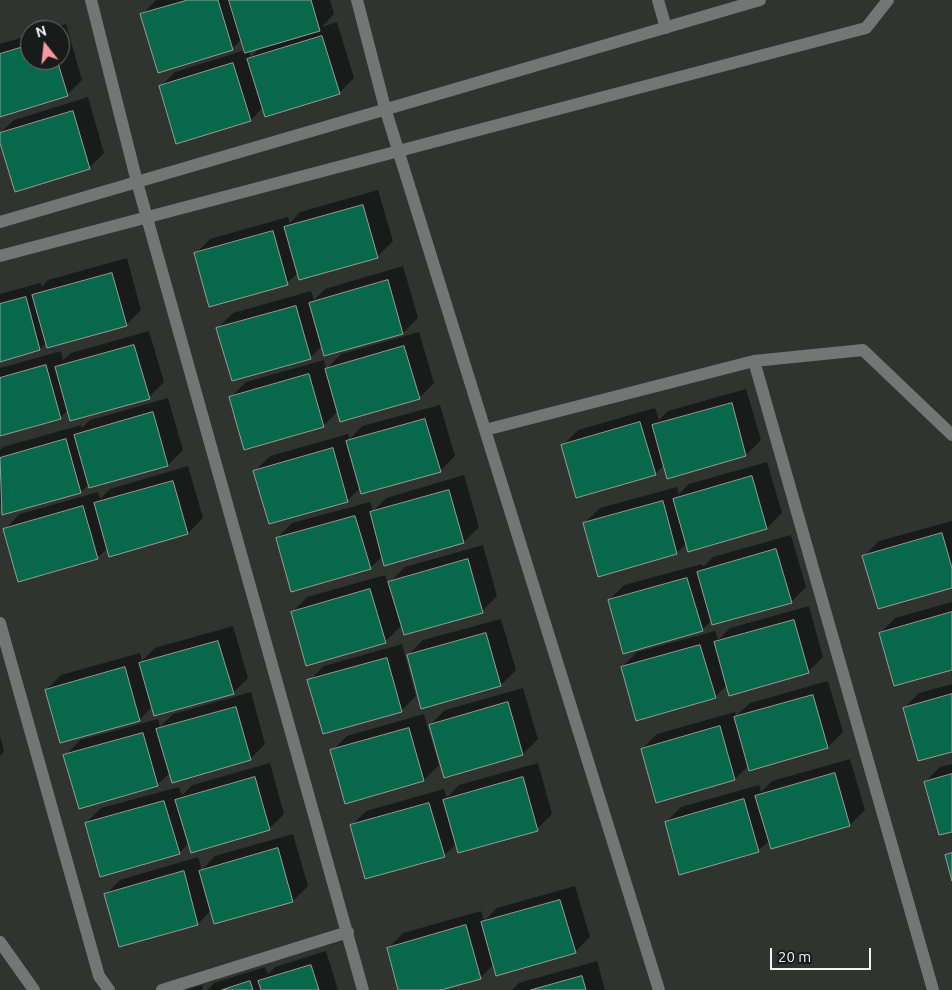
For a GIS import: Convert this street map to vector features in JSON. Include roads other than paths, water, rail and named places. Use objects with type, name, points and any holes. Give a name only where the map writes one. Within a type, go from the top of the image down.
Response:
[{"type":"street","points":[[91,0],[137,182],[363,990]]},
{"type":"street","points":[[356,0],[398,151],[659,990]]},
{"type":"street","points":[[658,0],[666,28]]},
{"type":"street","points":[[0,222],[760,0]]},
{"type":"street","points":[[0,256],[866,28],[888,0]]},
{"type":"street","points":[[485,430],[754,361],[863,350],[952,435]]},
{"type":"street","points":[[754,361],[933,990]]},
{"type":"street","points":[[0,623],[99,976],[109,990]]},
{"type":"street","points":[[162,990],[348,932]]},
{"type":"street","points":[[0,942],[34,990]]}]
